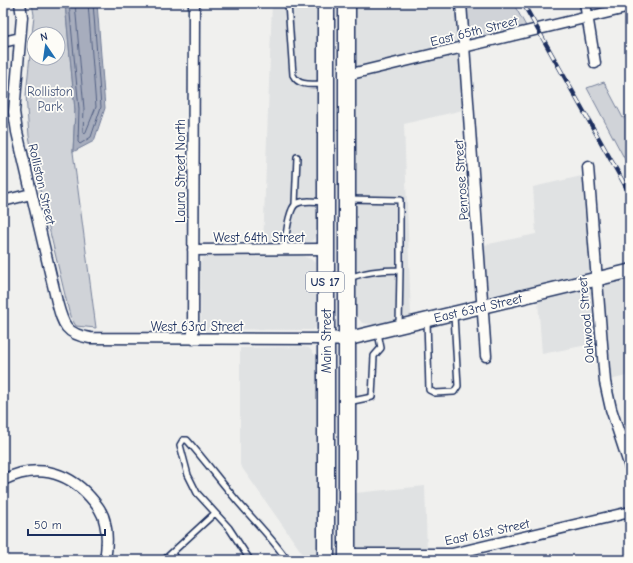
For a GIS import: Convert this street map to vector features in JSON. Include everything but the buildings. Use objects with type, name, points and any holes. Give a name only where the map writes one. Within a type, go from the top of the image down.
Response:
[{"type":"main road","name":"Main Street","points":[[326,3],[326,560]]},
{"type":"main road","points":[[336,3],[338,63],[341,70],[347,75]]},
{"type":"main road","name":"Main Street","points":[[347,3],[347,557]]},
{"type":"street","name":"Rolliston Street","points":[[20,3],[22,17],[14,112],[17,132],[56,302],[61,319],[70,332]]},
{"type":"street","name":"Laura Street North","points":[[193,339],[194,3]]},
{"type":"street","name":"Penrose Street","points":[[461,3],[486,356]]},
{"type":"street","points":[[585,3],[595,63]]},
{"type":"street","name":"East 65th Street","points":[[347,75],[630,7]]},
{"type":"street","points":[[3,42],[20,38]]},
{"type":"street","name":"Oakwood Street","points":[[588,167],[605,382],[611,409],[630,467]]},
{"type":"street","points":[[3,201],[31,194]]},
{"type":"street","name":"West 64th Street","points":[[193,250],[325,249]]},
{"type":"street","name":"East 63rd Street","points":[[325,340],[347,339],[630,272]]},
{"type":"street","name":"West 63rd Street","points":[[70,332],[79,336],[90,338],[325,340]]},
{"type":"street","points":[[3,480],[22,472],[32,471],[58,474],[79,485],[100,509],[105,523],[107,538],[105,560]]},
{"type":"street","name":"East 61st Street","points":[[347,557],[376,558],[452,554],[630,512]]},
{"type":"lane","points":[[288,3],[293,75],[295,80],[301,84],[326,84]]},
{"type":"lane","points":[[284,249],[291,211],[295,204],[297,157]]},
{"type":"lane","points":[[347,199],[400,200],[399,327]]},
{"type":"lane","points":[[295,204],[308,201],[325,202]]},
{"type":"lane","points":[[347,279],[361,273],[384,270],[400,270]]},
{"type":"lane","points":[[427,320],[430,390],[435,394],[454,392],[458,386],[454,314]]},
{"type":"lane","points":[[347,402],[372,397],[374,356],[381,348],[378,332]]},
{"type":"lane","points":[[250,560],[229,528],[197,493],[188,475],[180,445],[182,440],[187,440],[212,468],[233,496],[264,530],[287,560]]},
{"type":"lane","points":[[164,560],[215,513]]},
{"type":"lane","points":[[172,553],[176,560]]},
{"type":"shaded area","points":[[272,3],[317,4],[317,236],[312,241],[298,244],[263,245]]},
{"type":"shaded area","points":[[355,3],[466,3],[472,37],[477,38],[476,49],[459,54],[463,110],[404,124],[411,317],[377,325],[362,323],[355,314]]},
{"type":"shaded area","points":[[595,173],[601,272],[488,298],[484,245],[536,234],[533,187]]},
{"type":"shaded area","points":[[297,254],[311,259],[316,264],[317,326],[313,330],[207,329],[203,327],[201,323],[200,263],[203,258],[208,256]]},
{"type":"shaded area","points":[[630,279],[630,375],[610,380],[607,341],[542,354],[538,301]]},
{"type":"shaded area","points":[[240,348],[309,348],[317,357],[318,560],[307,560],[240,465]]},
{"type":"shaded area","points":[[425,486],[427,551],[418,551],[418,560],[355,560],[355,493]]},
{"type":"green space","name":"Rolliston Park","points":[[32,3],[65,3],[75,110],[73,152],[96,328],[76,326],[70,316],[39,186],[29,136],[26,95],[29,66],[66,66],[66,26],[33,26],[34,15]]},
{"type":"green space","points":[[466,3],[513,3],[526,26],[477,38],[469,34]]},
{"type":"green space","points":[[604,82],[623,118],[630,116],[630,169],[587,88]]},
{"type":"water","points":[[65,3],[97,3],[105,108],[94,141],[73,152],[75,110]]},
{"type":"railway","points":[[523,3],[630,194]]}]
